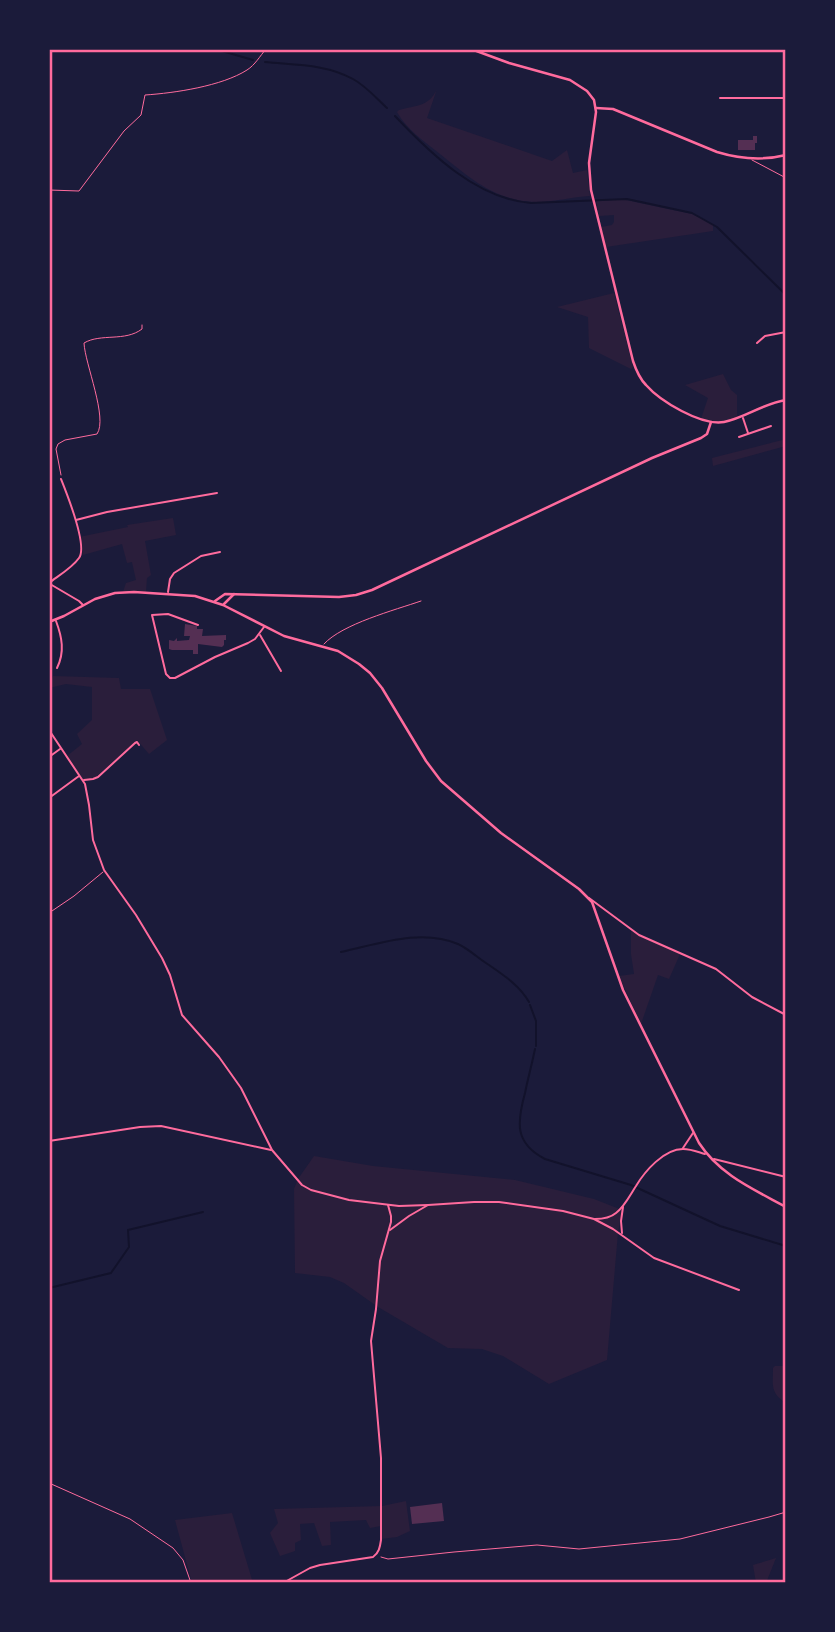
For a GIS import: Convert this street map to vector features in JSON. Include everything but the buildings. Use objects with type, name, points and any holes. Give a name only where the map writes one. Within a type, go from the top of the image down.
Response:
[{"type":"main road","points":[[471,49],[575,82],[592,97],[596,108],[589,163],[593,202],[631,353],[639,375],[648,388],[667,402],[711,422],[725,421],[786,400]]},
{"type":"main road","points":[[596,108],[613,109],[733,157],[766,159],[786,155]]},
{"type":"main road","points":[[214,601],[223,594],[328,597],[365,593],[664,452],[701,438],[707,433],[711,422]]},
{"type":"main road","points":[[49,622],[95,599],[115,593],[195,596],[223,605],[284,636],[323,646],[349,657],[370,673],[441,781],[501,833],[588,898],[597,914],[623,990],[693,1132],[709,1156],[732,1178],[786,1207]]},
{"type":"main road","points":[[223,605],[234,594]]},
{"type":"street","points":[[720,98],[786,98]]},
{"type":"street","points":[[757,343],[765,336],[786,332]]},
{"type":"street","points":[[742,416],[749,434]]},
{"type":"street","points":[[739,437],[771,426]]},
{"type":"street","points":[[61,479],[76,520],[81,555],[49,584],[83,605]]},
{"type":"street","points":[[76,520],[217,493]]},
{"type":"street","points":[[168,593],[170,579],[174,573],[201,556],[220,552]]},
{"type":"street","points":[[198,625],[167,614],[152,615],[166,674],[170,678],[256,639],[264,626]]},
{"type":"street","points":[[56,620],[63,642],[57,668]]},
{"type":"street","points":[[260,634],[281,671]]},
{"type":"street","points":[[49,730],[83,780],[89,800],[93,841],[104,870],[162,958],[183,1015],[242,1088],[272,1150],[307,1189],[344,1199],[388,1205],[499,1202],[594,1219],[622,1234],[654,1258],[738,1290]]},
{"type":"street","points":[[83,780],[98,777],[136,742],[139,745]]},
{"type":"street","points":[[49,757],[61,749]]},
{"type":"street","points":[[49,797],[79,775]]},
{"type":"street","points":[[588,898],[639,935],[716,970],[752,997],[786,1015]]},
{"type":"street","points":[[597,914],[605,909]]},
{"type":"street","points":[[49,1141],[161,1126],[272,1150]]},
{"type":"street","points":[[594,1219],[611,1216],[623,1206],[646,1172],[661,1158],[682,1149],[693,1132]]},
{"type":"street","points":[[682,1149],[786,1177]]},
{"type":"street","points":[[282,1583],[320,1565],[370,1557],[377,1554],[381,1541],[381,1458],[371,1341],[380,1261],[391,1216],[388,1205]]},
{"type":"street","points":[[389,1231],[428,1205]]},
{"type":"street","points":[[622,1234],[623,1206]]},
{"type":"lane","points":[[750,159],[786,178]]},
{"type":"lane","points":[[323,646],[330,638],[349,628],[421,601]]},
{"type":"lane","points":[[49,913],[104,870]]},
{"type":"path","points":[[49,190],[79,191],[124,131],[141,115],[145,95],[222,81],[248,69],[266,49]]},
{"type":"path","points":[[61,479],[56,449],[58,443],[97,434],[100,428],[84,343],[92,339],[130,335],[142,329],[142,325]]},
{"type":"path","points":[[49,1483],[130,1519],[173,1548],[183,1560],[191,1583]]},
{"type":"path","points":[[377,1554],[388,1559],[537,1545],[600,1548],[693,1537],[786,1512]]},
{"type":"shaded area","points":[[437,89],[427,118],[552,161],[567,150],[573,173],[587,170],[590,196],[543,202],[521,201],[484,187],[416,135],[397,112],[426,102]]},
{"type":"shaded area","points":[[596,200],[626,200],[692,214],[713,224],[713,231],[606,247],[601,227],[612,225],[614,215],[599,216]]},
{"type":"shaded area","points":[[614,293],[633,367],[631,369],[589,348],[588,317],[557,307]]},
{"type":"shaded area","points":[[723,374],[731,390],[737,395],[737,419],[719,422],[701,419],[708,398],[685,385]]},
{"type":"shaded area","points":[[786,439],[786,446],[713,466],[712,458]]},
{"type":"shaded area","points":[[173,518],[176,535],[145,541],[151,575],[147,578],[146,592],[123,592],[126,583],[136,580],[132,562],[127,563],[122,544],[83,555],[79,537],[128,527],[127,525]]},
{"type":"shaded area","points":[[53,676],[119,678],[121,689],[150,689],[167,740],[149,754],[137,740],[93,779],[82,779],[67,756],[82,744],[77,734],[92,720],[92,687],[66,684],[49,688]]},
{"type":"shaded area","points":[[631,931],[680,954],[669,979],[658,975],[641,1024],[619,976],[634,974]]},
{"type":"shaded area","points":[[314,1156],[373,1166],[515,1180],[594,1199],[622,1210],[607,1360],[549,1384],[503,1356],[482,1349],[448,1348],[378,1307],[344,1283],[330,1277],[295,1273],[294,1189]]},
{"type":"shaded area","points":[[775,1366],[786,1366],[786,1403],[777,1396],[774,1388]]},
{"type":"shaded area","points":[[406,1501],[410,1531],[397,1537],[381,1539],[381,1526],[370,1528],[366,1520],[330,1522],[331,1545],[322,1546],[314,1523],[300,1524],[301,1540],[295,1543],[295,1551],[280,1556],[270,1533],[278,1523],[274,1509],[382,1506]]},
{"type":"shaded area","points":[[232,1513],[253,1583],[192,1583],[175,1520]]},
{"type":"shaded area","points":[[776,1558],[766,1583],[756,1583],[753,1565]]},
{"type":"waterway","points":[[215,49],[253,60]]},
{"type":"waterway","points":[[265,62],[310,66],[343,74],[362,85],[387,108]]},
{"type":"waterway","points":[[395,116],[456,172],[474,184],[511,200],[531,203],[627,199],[692,213],[717,227],[786,295]]},
{"type":"waterway","points":[[341,952],[414,937],[444,939],[462,946],[501,973],[517,986],[529,1002]]},
{"type":"waterway","points":[[530,1005],[536,1021],[536,1046]]},
{"type":"waterway","points":[[535,1049],[520,1122],[523,1139],[535,1153],[545,1159],[631,1185],[720,1226],[786,1246]]},
{"type":"waterway","points":[[49,1288],[111,1273],[129,1247],[128,1230],[203,1212]]}]
